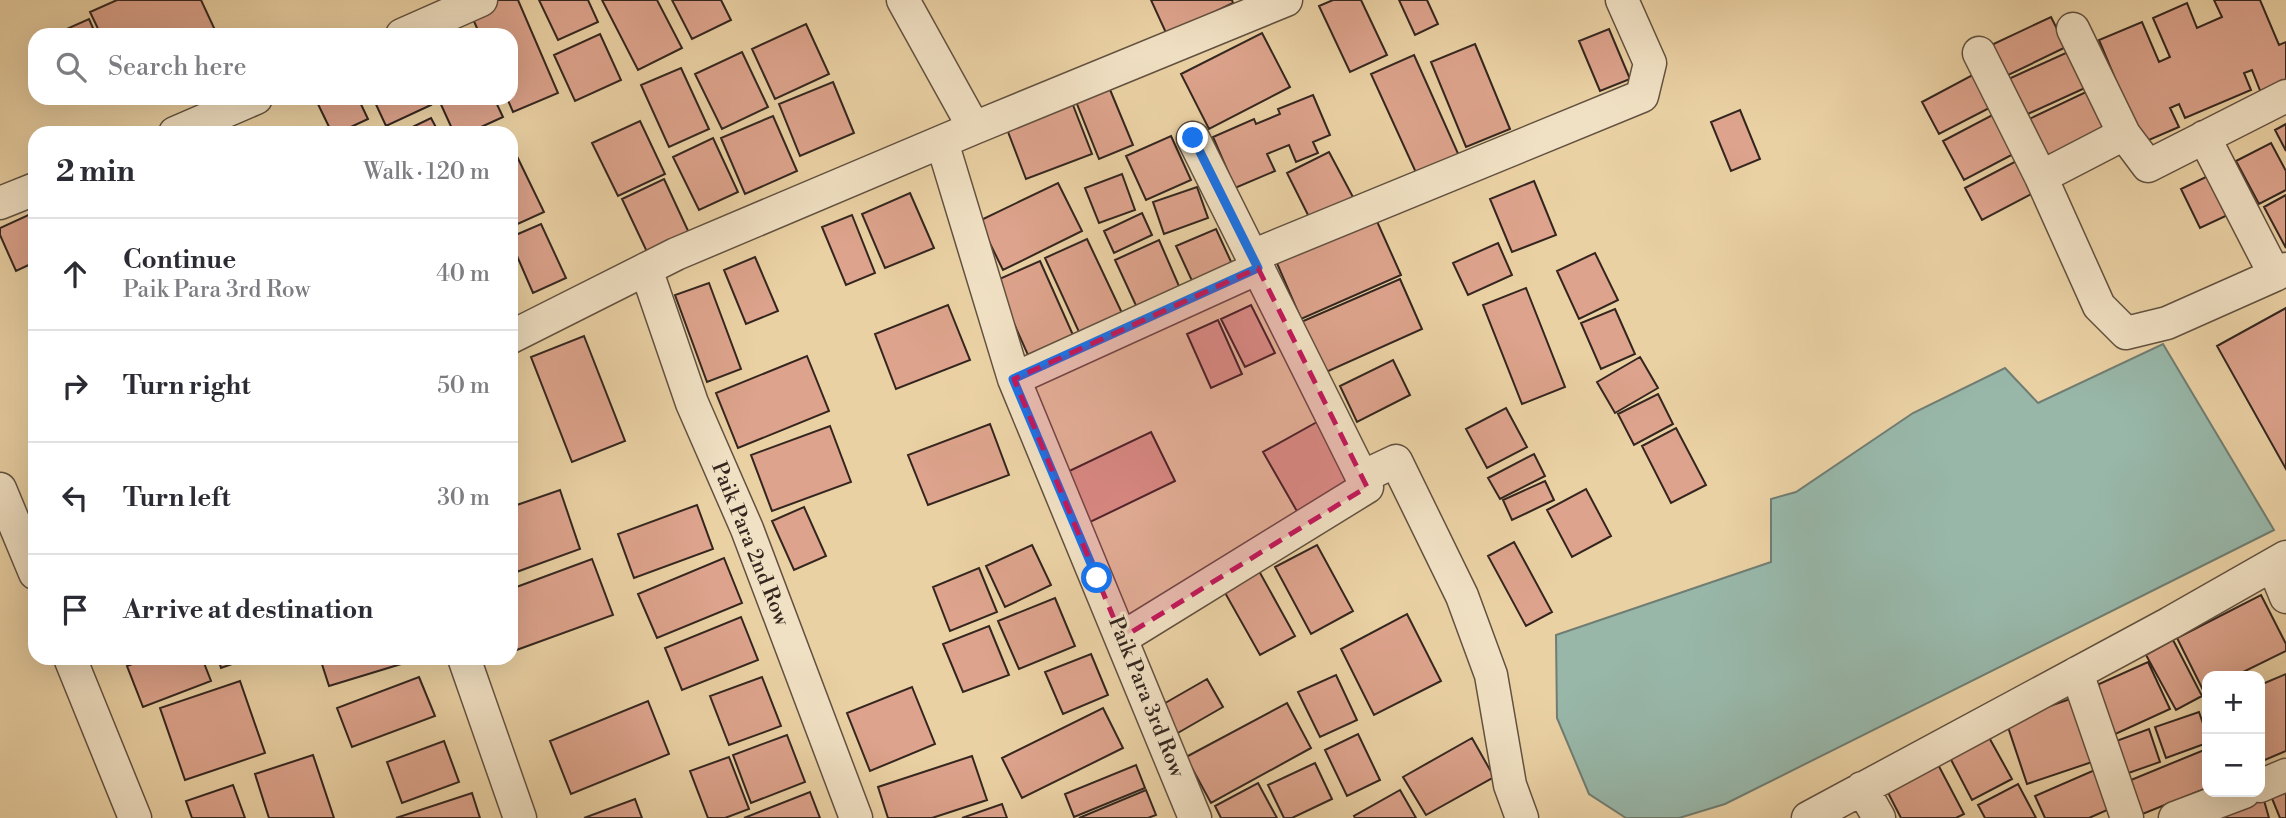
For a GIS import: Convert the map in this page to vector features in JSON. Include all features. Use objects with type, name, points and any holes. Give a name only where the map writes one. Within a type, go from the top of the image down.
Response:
[{"type":"street","points":[[418,28],[481,0]]},
{"type":"street","points":[[903,0],[974,128]]},
{"type":"street","points":[[518,333],[688,248],[942,142],[1248,7],[1286,0]]},
{"type":"street","points":[[1013,379],[1255,262],[1642,96],[1650,63],[1622,0]]},
{"type":"street","points":[[2073,29],[2124,134],[2148,166],[2286,96]]},
{"type":"street","points":[[1979,53],[2041,177],[2099,306],[2126,333],[2167,323],[2280,272],[2204,137]]},
{"type":"street","points":[[191,126],[240,105]]},
{"type":"street","points":[[2041,177],[2124,134]]},
{"type":"street","points":[[1122,638],[1367,487],[1193,138]]},
{"type":"street","name":"Paik Para 3rd Row","points":[[942,142],[1013,379],[1195,818]]},
{"type":"street","points":[[0,203],[28,192]]},
{"type":"street","name":"Paik Para 2nd Row","points":[[646,268],[692,404],[747,529],[856,818]]},
{"type":"street","points":[[1362,477],[1396,461],[1462,596],[1491,675],[1510,785],[1522,818]]},
{"type":"street","points":[[0,489],[28,556]]},
{"type":"street","points":[[1808,818],[2279,561],[2286,597]]},
{"type":"street","points":[[73,665],[135,818]]},
{"type":"street","points":[[466,665],[520,818]]},
{"type":"street","points":[[2077,673],[2127,818]]},
{"type":"street","points":[[2265,784],[2286,775]]},
{"type":"street","points":[[1862,788],[1879,818]]},
{"type":"street","points":[[2175,818],[2231,797]]},
{"type":"highlighted area","points":[[1258,268],[1367,487],[1122,638],[1014,379]]},
{"type":"shaded area","points":[[2163,344],[2274,530],[1725,804],[1679,818],[1626,818],[1589,794],[1557,718],[1556,635],[1771,562],[1771,499],[1796,492],[1913,413],[2005,368],[2038,403]]},
{"type":"building","points":[[117,0],[201,0],[214,28],[98,28],[90,12]]},
{"type":"building","points":[[493,0],[518,0],[558,93],[513,112],[510,105],[518,105],[518,28],[477,28],[469,10]]},
{"type":"building","points":[[539,0],[588,0],[598,22],[558,40]]},
{"type":"building","points":[[602,0],[657,0],[682,48],[638,70]]},
{"type":"building","points":[[672,0],[721,0],[731,20],[692,39]]},
{"type":"building","points":[[1151,0],[1232,0],[1233,3],[1167,35]]},
{"type":"building","points":[[1333,0],[1361,0],[1387,55],[1350,72],[1319,6]]},
{"type":"building","points":[[1399,0],[1427,0],[1438,24],[1415,35]]},
{"type":"building","points":[[2214,0],[2260,0],[2279,45],[2286,42],[2286,83],[2261,93],[2252,70],[2244,73],[2251,90],[2185,118],[2179,104],[2170,108],[2179,127],[2142,143],[2099,40],[2142,22],[2159,62],[2170,57],[2153,18],[2187,3],[2197,28],[2222,17]]},
{"type":"building","points":[[2051,17],[2066,47],[2000,79],[1985,48]]},
{"type":"building","points":[[89,19],[93,28],[69,28]]},
{"type":"building","points":[[806,24],[829,74],[775,99],[752,49]]},
{"type":"building","points":[[1609,29],[1630,79],[1600,91],[1579,41]]},
{"type":"building","points":[[1262,33],[1290,87],[1209,129],[1181,74]]},
{"type":"building","points":[[600,34],[621,80],[575,101],[554,55]]},
{"type":"building","points":[[1475,44],[1510,129],[1466,147],[1431,62]]},
{"type":"building","points":[[742,52],[768,107],[722,129],[695,74]]},
{"type":"building","points":[[2068,52],[2085,88],[2019,118],[2002,82]]},
{"type":"building","points":[[1414,55],[1460,158],[1418,177],[1371,74]]},
{"type":"building","points":[[681,68],[709,129],[669,147],[641,85]]},
{"type":"building","points":[[1980,71],[1997,104],[1939,134],[1922,102]]},
{"type":"building","points":[[1106,80],[1133,145],[1099,159],[1073,94]]},
{"type":"building","points":[[833,82],[854,133],[800,156],[779,104]]},
{"type":"building","points":[[2088,91],[2110,135],[2044,166],[2023,122]]},
{"type":"building","points":[[1313,95],[1330,135],[1313,142],[1318,153],[1296,162],[1289,145],[1267,154],[1275,171],[1235,188],[1213,137],[1254,119],[1256,124],[1280,114],[1278,109]]},
{"type":"building","points":[[1071,100],[1092,154],[1026,179],[1005,124]]},
{"type":"building","points":[[318,105],[361,105],[368,119],[353,126],[329,126]]},
{"type":"building","points":[[376,105],[431,105],[386,126]]},
{"type":"building","points":[[441,105],[497,105],[503,117],[483,126],[451,126]]},
{"type":"building","points":[[1740,110],[1760,159],[1731,171],[1711,122]]},
{"type":"building","points":[[2000,111],[2021,150],[1964,180],[1943,141]]},
{"type":"building","points":[[773,116],[797,171],[745,194],[721,138]]},
{"type":"building","points":[[431,118],[435,126],[414,126]]},
{"type":"building","points":[[640,121],[665,174],[618,196],[592,143]]},
{"type":"building","points":[[2286,124],[2286,151],[2275,130]]},
{"type":"building","points":[[1171,136],[1191,180],[1146,200],[1126,156]]},
{"type":"building","points":[[713,138],[738,192],[699,210],[673,157]]},
{"type":"building","points":[[2271,143],[2286,171],[2286,190],[2259,204],[2236,161]]},
{"type":"building","points":[[1329,152],[1353,197],[1310,219],[1287,173]]},
{"type":"building","points":[[2024,157],[2041,189],[1982,220],[1965,188]]},
{"type":"building","points":[[518,158],[544,212],[518,224]]},
{"type":"building","points":[[1122,174],[1135,210],[1099,223],[1085,188]]},
{"type":"building","points":[[2212,174],[2232,213],[2200,228],[2181,189]]},
{"type":"building","points":[[664,179],[690,235],[648,254],[622,199]]},
{"type":"building","points":[[1534,181],[1556,235],[1512,252],[1490,199]]},
{"type":"building","points":[[1058,183],[1082,231],[1003,270],[979,221]]},
{"type":"building","points":[[1197,187],[1208,218],[1164,234],[1153,202]]},
{"type":"building","points":[[910,193],[934,248],[885,268],[862,214]]},
{"type":"building","points":[[2286,195],[2286,248],[2264,207]]},
{"type":"building","points":[[1142,213],[1152,235],[1114,253],[1104,231]]},
{"type":"building","points":[[28,215],[28,265],[16,271],[0,235],[0,228]]},
{"type":"building","points":[[852,215],[875,273],[846,285],[822,227]]},
{"type":"building","points":[[1375,217],[1401,275],[1301,319],[1276,261]]},
{"type":"building","points":[[541,224],[566,278],[533,293],[518,258],[518,234]]},
{"type":"building","points":[[1216,229],[1233,266],[1193,283],[1176,246]]},
{"type":"building","points":[[1087,239],[1122,313],[1079,332],[1045,258]]},
{"type":"building","points":[[1159,240],[1182,293],[1139,312],[1115,260]]},
{"type":"building","points":[[1498,243],[1512,275],[1468,295],[1453,263]]},
{"type":"building","points":[[1595,253],[1618,300],[1579,319],[1557,271]]},
{"type":"building","points":[[755,257],[778,311],[746,324],[724,270]]},
{"type":"building","points":[[1040,261],[1073,335],[1028,355],[995,281]]},
{"type":"building","points":[[1400,279],[1422,329],[1324,373],[1301,322]]},
{"type":"building","points":[[709,283],[741,369],[707,382],[675,295]]},
{"type":"building","points":[[1526,288],[1565,387],[1522,404],[1483,305]]},
{"type":"building","points":[[948,305],[970,360],[896,389],[875,334]]},
{"type":"building","points":[[1251,305],[1275,353],[1245,367],[1221,319]]},
{"type":"building","points":[[2286,308],[2286,469],[2217,346]]},
{"type":"building","points":[[1615,309],[1635,354],[1601,369],[1581,323]]},
{"type":"building","points":[[1218,320],[1242,374],[1211,388],[1187,334]]},
{"type":"building","points":[[584,336],[625,441],[572,462],[531,357]]},
{"type":"building","points":[[807,356],[829,411],[738,448],[716,393]]},
{"type":"building","points":[[1640,357],[1658,388],[1615,413],[1597,382]]},
{"type":"building","points":[[1393,360],[1410,395],[1357,422],[1340,386]]},
{"type":"building","points":[[1658,394],[1673,424],[1634,445],[1618,414]]},
{"type":"building","points":[[1506,408],[1527,447],[1487,468],[1466,429]]},
{"type":"building","points":[[1317,422],[1352,483],[1298,513],[1263,452]]},
{"type":"building","points":[[990,424],[1009,475],[928,505],[908,455]]},
{"type":"building","points":[[830,426],[851,482],[772,511],[751,455]]},
{"type":"building","points":[[1676,428],[1706,485],[1671,503],[1642,446]]},
{"type":"building","points":[[1151,432],[1175,481],[1086,524],[1063,474]]},
{"type":"building","points":[[1534,454],[1545,476],[1500,499],[1488,478]]},
{"type":"building","points":[[1545,481],[1554,500],[1512,520],[1503,500]]},
{"type":"building","points":[[1586,489],[1611,536],[1572,557],[1547,510]]},
{"type":"building","points":[[560,490],[580,549],[518,571],[518,505]]},
{"type":"building","points":[[697,505],[713,549],[634,578],[618,534]]},
{"type":"building","points":[[804,507],[826,556],[794,570],[772,521]]},
{"type":"building","points":[[1514,542],[1552,612],[1526,626],[1488,556]]},
{"type":"building","points":[[1032,545],[1051,585],[1005,607],[986,566]]},
{"type":"building","points":[[1317,545],[1353,611],[1311,634],[1275,567]]},
{"type":"building","points":[[724,558],[742,603],[657,638],[638,594]]},
{"type":"building","points":[[592,559],[613,615],[518,649],[518,586]]},
{"type":"building","points":[[979,568],[997,612],[950,631],[933,587]]},
{"type":"building","points":[[1259,571],[1295,636],[1260,655],[1224,591]]},
{"type":"building","points":[[2261,595],[2286,644],[2286,651],[2245,671],[2202,671],[2202,688],[2177,638]]},
{"type":"building","points":[[1055,598],[1075,646],[1019,669],[998,621]]},
{"type":"building","points":[[1407,614],[1441,681],[1374,715],[1341,649]]},
{"type":"building","points":[[741,617],[758,660],[682,690],[665,648]]},
{"type":"building","points":[[989,626],[1009,675],[963,692],[943,644]]},
{"type":"building","points":[[2173,640],[2202,696],[2176,710],[2146,655]]},
{"type":"building","points":[[1091,654],[1108,695],[1063,714],[1045,672]]},
{"type":"building","points":[[2148,662],[2170,709],[2111,736],[2088,689]]},
{"type":"building","points":[[205,665],[211,681],[143,707],[127,666]]},
{"type":"building","points":[[322,665],[398,665],[329,686]]},
{"type":"building","points":[[2286,674],[2286,751],[2265,760],[2265,734],[2265,683]]},
{"type":"building","points":[[1336,675],[1357,720],[1320,737],[1298,692]]},
{"type":"building","points":[[419,677],[435,716],[352,747],[337,708]]},
{"type":"building","points":[[762,677],[781,726],[729,745],[710,696]]},
{"type":"building","points":[[1207,679],[1223,707],[1176,734],[1160,706]]},
{"type":"building","points":[[240,681],[265,753],[185,780],[160,708]]},
{"type":"building","points":[[912,687],[935,744],[870,771],[847,713]]},
{"type":"building","points":[[2073,698],[2095,761],[2027,784],[2006,721]]},
{"type":"building","points":[[648,701],[669,754],[571,794],[550,741]]},
{"type":"building","points":[[1287,703],[1311,748],[1211,803],[1186,757]]},
{"type":"building","points":[[1103,708],[1123,748],[1022,798],[1002,758]]},
{"type":"building","points":[[2199,712],[2202,721],[2202,745],[2166,758],[2155,727]]},
{"type":"building","points":[[2149,729],[2160,762],[2120,776],[2108,744]]},
{"type":"building","points":[[1986,732],[2012,779],[1972,800],[1947,752]]},
{"type":"building","points":[[1358,734],[1380,780],[1347,796],[1325,750]]},
{"type":"building","points":[[787,735],[805,782],[751,803],[733,755]]},
{"type":"building","points":[[1472,738],[1494,777],[1426,815],[1403,777]]},
{"type":"building","points":[[444,741],[459,782],[402,803],[387,762]]},
{"type":"building","points":[[2202,751],[2202,790],[2140,815],[2126,782]]},
{"type":"building","points":[[313,755],[334,818],[269,818],[255,774]]},
{"type":"building","points":[[1933,755],[1964,814],[1956,818],[1901,818],[1882,781]]},
{"type":"building","points":[[972,756],[987,800],[932,818],[888,818],[878,787]]},
{"type":"building","points":[[729,757],[749,809],[725,818],[708,818],[690,771]]},
{"type":"building","points":[[1315,763],[1332,799],[1292,818],[1284,818],[1268,785]]},
{"type":"building","points":[[1136,765],[1145,788],[1074,817],[1065,794]]},
{"type":"building","points":[[2097,769],[2114,807],[2089,818],[2045,818],[2035,796]]},
{"type":"building","points":[[1258,783],[1277,818],[1221,818],[1215,806]]},
{"type":"building","points":[[2018,784],[2036,818],[1985,818],[1978,805]]},
{"type":"building","points":[[233,785],[245,818],[192,818],[186,801]]},
{"type":"building","points":[[2286,789],[2286,818],[2280,818],[2271,796]]},
{"type":"building","points":[[1146,790],[1156,815],[1148,818],[1079,818]]},
{"type":"building","points":[[1400,790],[1416,818],[1355,818],[1354,816]]},
{"type":"building","points":[[810,792],[820,818],[744,818]]},
{"type":"building","points":[[472,793],[480,818],[396,818]]},
{"type":"building","points":[[2263,797],[2269,818],[2226,818],[2224,810]]},
{"type":"building","points":[[635,799],[642,818],[584,818]]},
{"type":"building","points":[[1002,804],[1007,818],[962,818]]},
{"type":"route","points":[[1097,578],[1013,379],[1258,268],[1193,138]]}]
